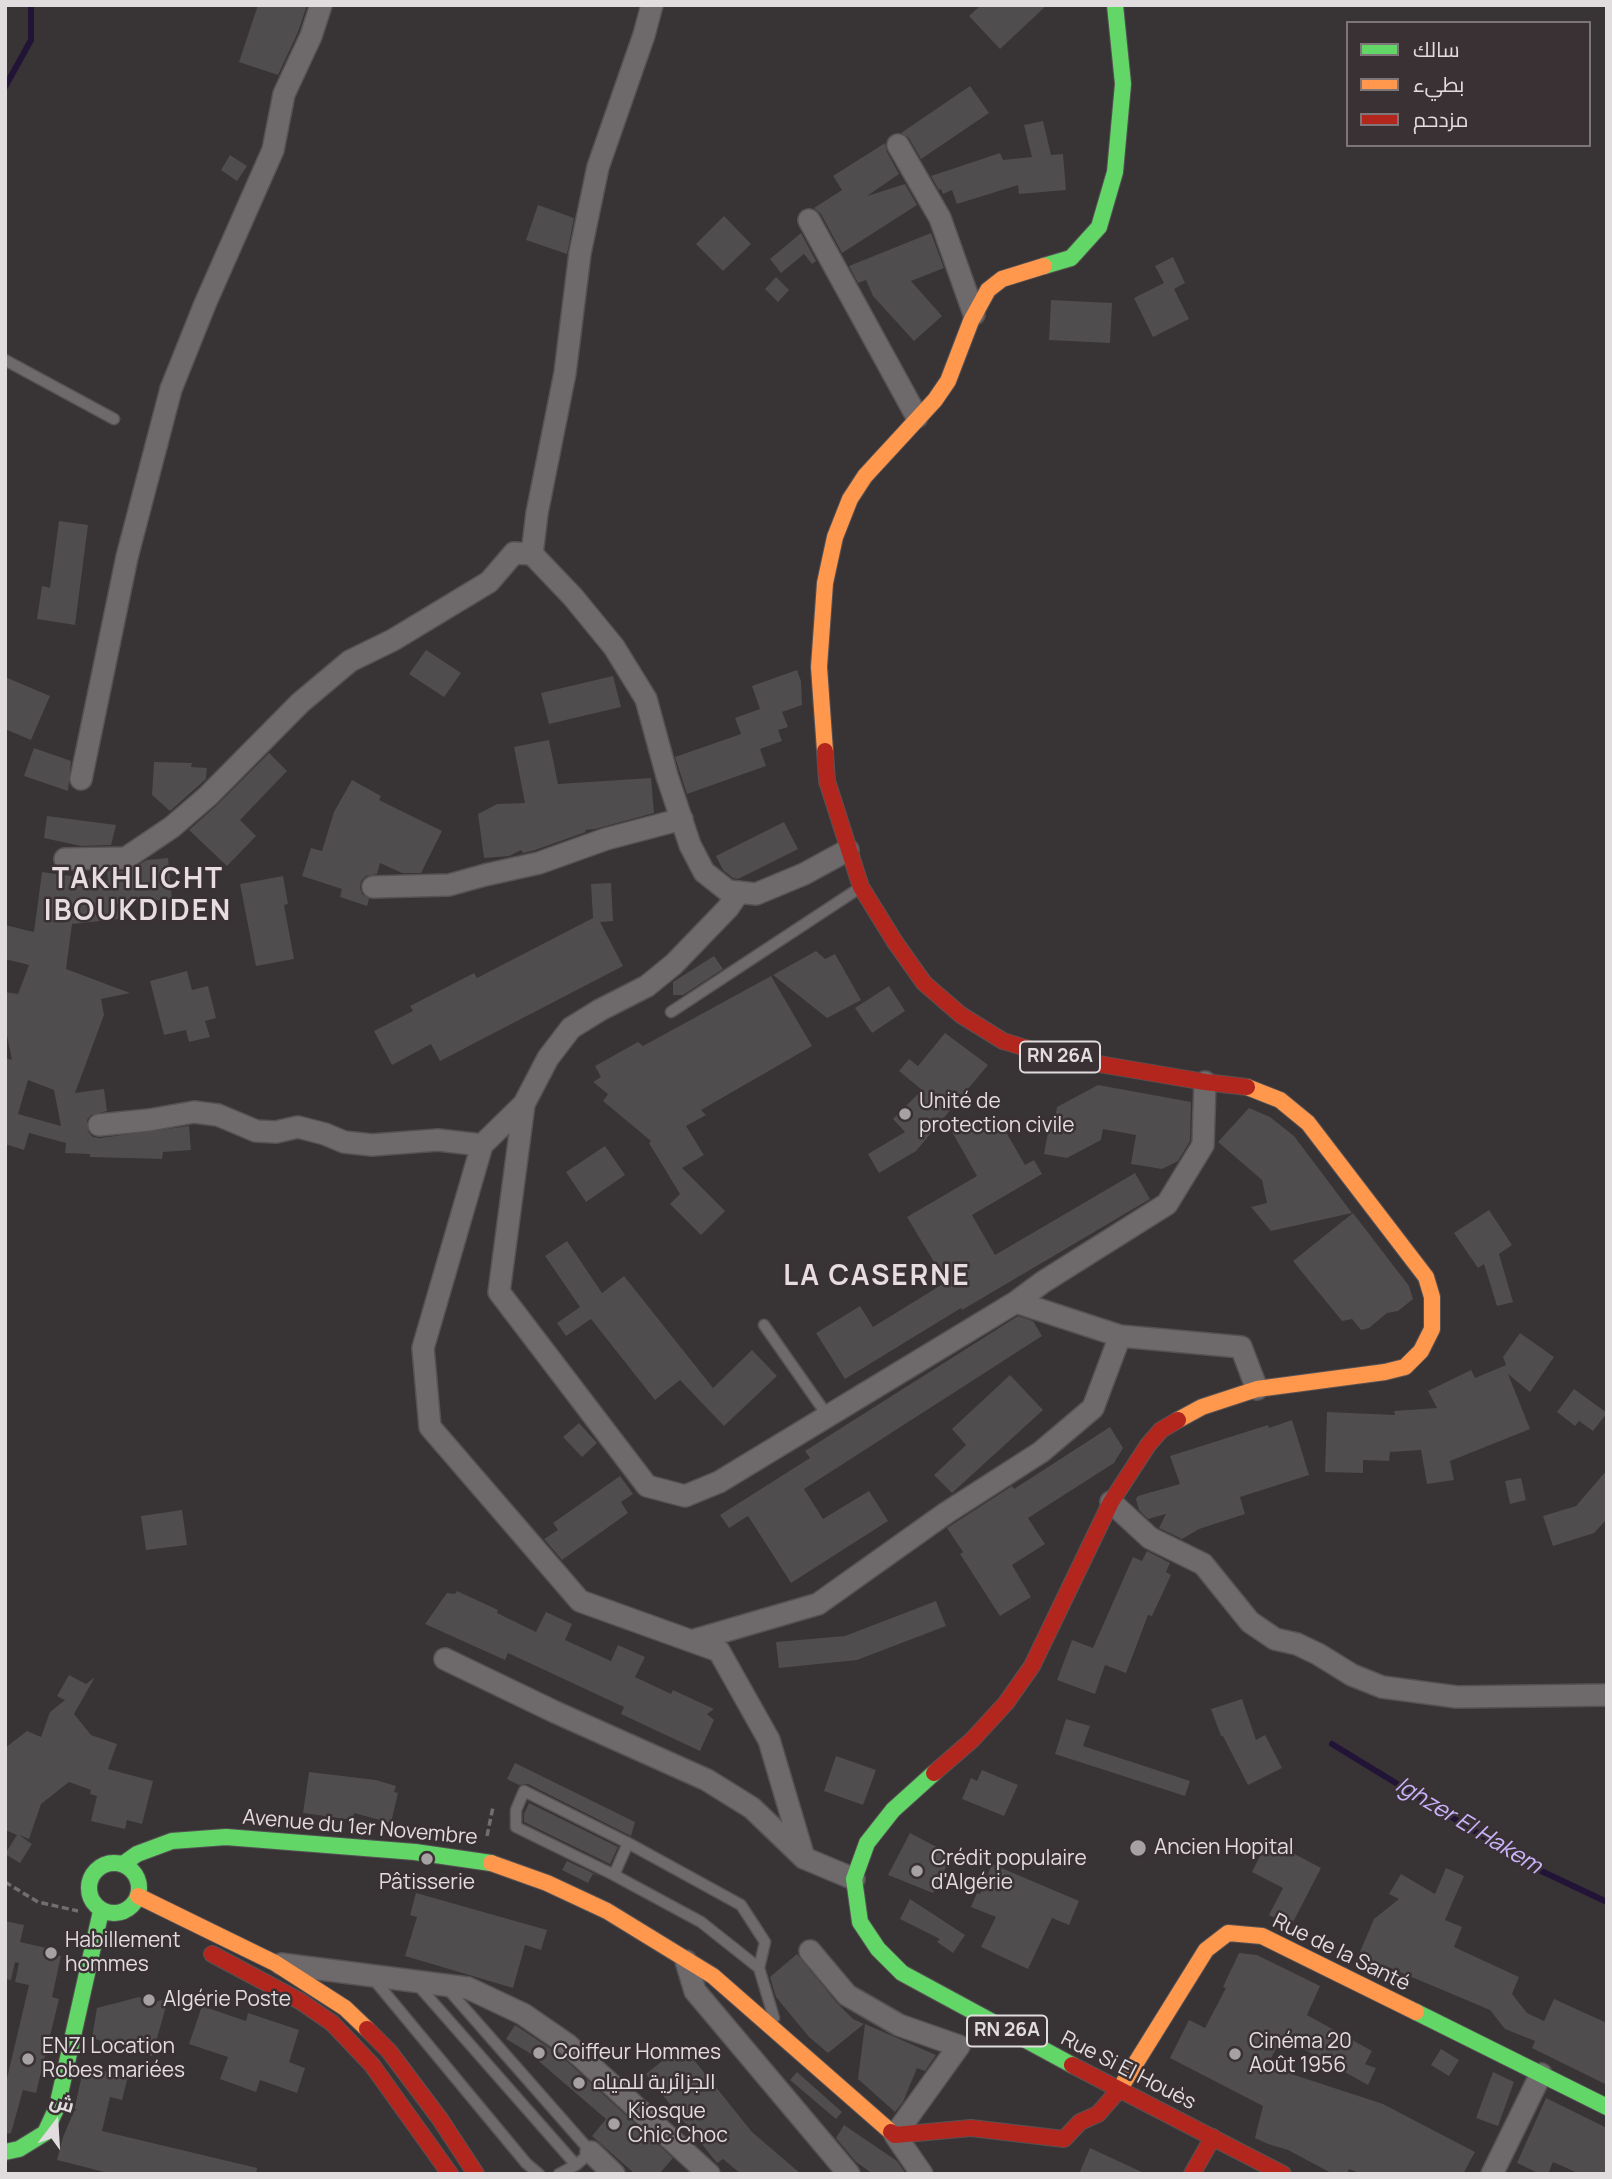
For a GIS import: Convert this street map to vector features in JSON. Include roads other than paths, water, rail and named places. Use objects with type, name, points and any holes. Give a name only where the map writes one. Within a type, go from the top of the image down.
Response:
[{"type":"main road","name":"RN 26A","points":[[853,1879],[867,1843],[893,1810],[972,1740],[1006,1703],[1032,1665],[1057,1618],[1111,1502],[1147,1445],[1161,1430],[1202,1407],[1258,1389],[1405,1367],[1421,1352],[1432,1329],[1432,1297],[1426,1277],[1308,1123],[1280,1100],[1249,1087],[1052,1056],[1003,1041],[961,1015],[924,983],[861,887],[827,781],[819,667],[825,583],[835,537],[850,499],[865,476],[935,400],[948,381],[974,314],[988,290],[1002,279],[1071,258],[1099,227],[1115,172],[1123,84],[1115,5]]},
{"type":"main road","name":"Avenue du 1er Novembre","points":[[122,1864],[137,1854],[172,1841],[226,1837],[351,1846],[482,1860],[548,1883],[607,1911],[713,1976],[895,2135]]},
{"type":"main road","points":[[114,1863],[122,1864],[136,1875],[139,1882],[138,1896],[134,1913],[102,1911],[90,1898],[89,1882],[98,1868],[114,1863]]},
{"type":"main road","name":"Rue Si El Houès","points":[[853,1879],[860,1922],[878,1949],[902,1973],[1119,2090],[1283,2174]]},
{"type":"main road","points":[[138,1896],[275,1963],[345,2008],[372,2032],[440,2119],[476,2174]]},
{"type":"main road","points":[[5,2152],[19,2149],[45,2133],[57,2107],[102,1911]]},
{"type":"main road","name":"Rue de la Santé","points":[[1119,2090],[1206,1950],[1228,1933],[1262,1936],[1607,2107]]},
{"type":"main road","points":[[198,1946],[300,2001],[332,2023],[372,2065],[450,2174]]},
{"type":"main road","points":[[895,2135],[971,2128],[1064,2139],[1080,2122],[1098,2114],[1119,2090]]},
{"type":"main road","points":[[1192,2174],[1213,2137]]},
{"type":"street","points":[[81,779],[127,557],[171,389],[205,303],[273,150],[284,94],[311,36],[321,5]]},
{"type":"street","points":[[532,554],[537,513],[565,373],[580,253],[598,167],[652,5]]},
{"type":"street","points":[[898,145],[940,218],[974,314]]},
{"type":"street","points":[[809,220],[917,417]]},
{"type":"street","points":[[65,859],[126,858],[172,827],[208,796],[300,703],[350,661],[393,640],[489,582],[514,553],[532,554],[573,597],[614,647],[646,699],[667,776],[690,845],[704,872],[728,891],[756,894],[804,874],[848,850]]},
{"type":"street","points":[[373,887],[449,885],[539,863],[606,839],[682,818]]},
{"type":"street","points":[[739,892],[729,908],[674,964],[648,986],[571,1028],[548,1058],[524,1104],[482,1144],[423,1348],[430,1427],[580,1601],[719,1651],[769,1740],[804,1858]]},
{"type":"street","points":[[524,1104],[499,1292],[647,1486],[685,1496],[719,1482],[1016,1302],[1042,1282],[1167,1204],[1203,1145],[1205,1082]]},
{"type":"street","points":[[99,1125],[194,1112],[218,1115],[256,1131],[276,1132],[298,1127],[344,1142],[372,1145],[438,1140],[482,1144]]},
{"type":"street","points":[[1016,1302],[1120,1336],[1241,1347],[1258,1389]]},
{"type":"street","points":[[691,1641],[818,1604],[946,1513],[1041,1452],[1093,1408],[1120,1336]]},
{"type":"street","points":[[1111,1502],[1150,1538],[1203,1564],[1251,1622],[1267,1634],[1275,1639],[1297,1644],[1352,1675],[1382,1687],[1457,1697],[1607,1695]]},
{"type":"street","points":[[445,1659],[707,1780],[752,1808],[804,1858],[853,1879]]},
{"type":"street","points":[[810,1951],[847,1995],[899,2025],[959,2046],[895,2135],[922,2174]]},
{"type":"street","points":[[686,1961],[695,1991],[849,2174]]},
{"type":"street","points":[[275,1963],[468,1988],[523,2014],[568,2045],[709,2174]]},
{"type":"street","points":[[1492,2174],[1541,2074]]},
{"type":"street","points":[[584,2158],[614,2174]]},
{"type":"lane","points":[[5,360],[114,419]]},
{"type":"lane","points":[[671,1012],[861,887]]},
{"type":"lane","points":[[764,1325],[827,1415]]},
{"type":"lane","points":[[759,1968],[701,1922],[516,1827],[516,1810],[524,1791],[628,1843],[741,1905],[765,1942],[759,1968],[777,2031]]},
{"type":"lane","points":[[614,1875],[628,1843]]},
{"type":"lane","points":[[369,1974],[526,2163],[539,2174]]},
{"type":"lane","points":[[414,1980],[584,2158]]},
{"type":"lane","points":[[444,1984],[584,2158]]},
{"type":"lane","points":[[559,2174],[584,2158]]},
{"type":"waterway","points":[[5,87],[31,40],[31,5]]},
{"type":"waterway","name":"Ighzer El Hakem","points":[[1332,1744],[1535,1868],[1607,1902]]},
{"type":"place","name":"Unité de protection civile","points":[[905,1114]]},
{"type":"place","name":"Ancien Hopital","points":[[1138,1848]]},
{"type":"place","name":"Pâtisserie","points":[[427,1859]]},
{"type":"place","name":"Crédit populaire d'Algérie","points":[[917,1871]]},
{"type":"place","name":"Habillement hommes","points":[[51,1953]]},
{"type":"place","name":"Algérie Poste","points":[[149,2000]]},
{"type":"place","name":"Coiffeur Hommes","points":[[539,2053]]},
{"type":"place","name":"Cinéma 20 Août 1956","points":[[1235,2054]]},
{"type":"place","name":"ENZI Location Robes mariées","points":[[28,2059]]},
{"type":"place","name":"الجزائرية للمياه","points":[[579,2083]]},
{"type":"place","name":"Kiosque Chic Choc","points":[[614,2124]]},
{"type":"district","name":"TAKHLICHT IBOUKDIDEN","points":[[138,896]]},
{"type":"district","name":"LA CASERNE","points":[[877,1277]]}]
